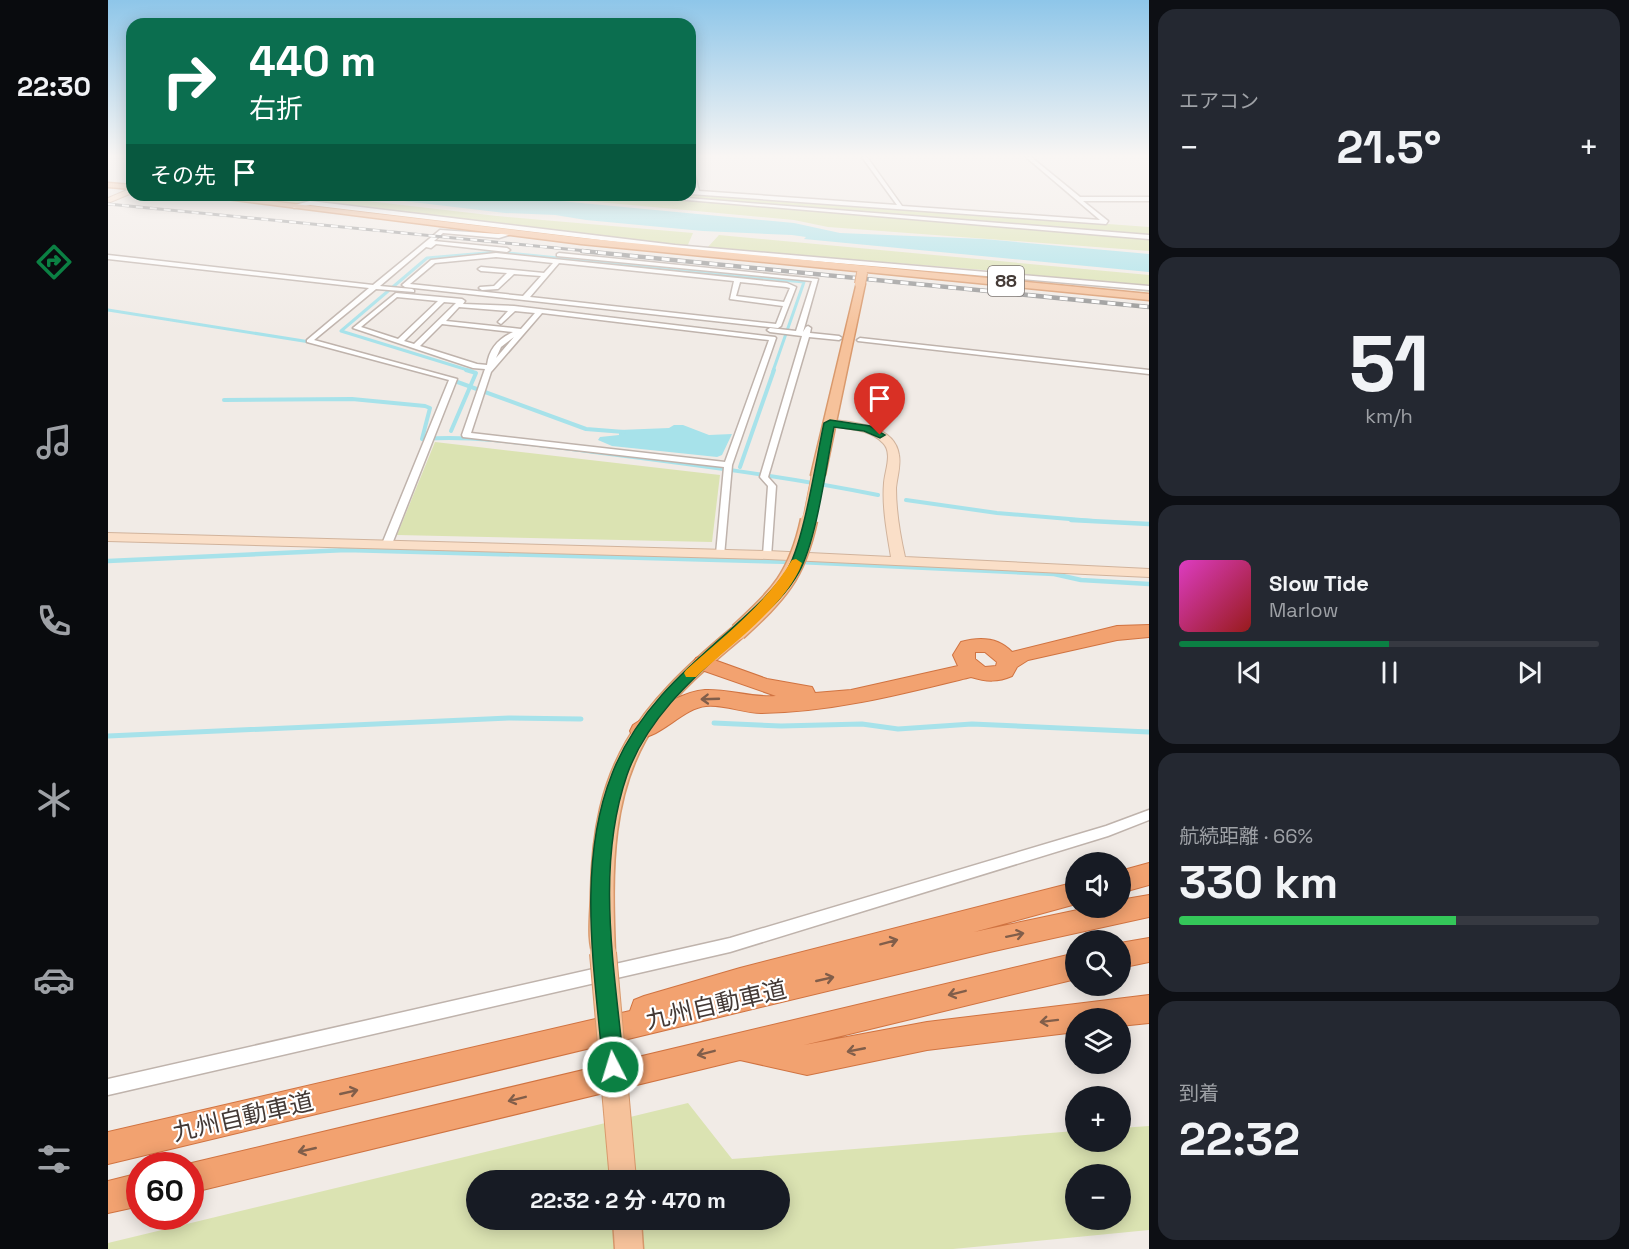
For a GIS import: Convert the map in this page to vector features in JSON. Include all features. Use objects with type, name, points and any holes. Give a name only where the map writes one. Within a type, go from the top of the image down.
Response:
[{"type":"highway","points":[[1002,656],[1113,624],[1149,617]]},
{"type":"highway","points":[[1113,624],[1149,623]]},
{"type":"highway","points":[[1002,656],[1022,655],[1096,638],[1149,630]]},
{"type":"highway","points":[[702,663],[766,687],[796,692],[846,688],[968,665],[987,675],[1000,674],[1007,667],[1002,656]]},
{"type":"highway","points":[[702,663],[733,685],[762,699],[789,704]]},
{"type":"highway","points":[[641,731],[676,708],[705,698],[759,705],[851,698],[968,665]]},
{"type":"highway","points":[[1131,879],[1149,874]]},
{"type":"highway","points":[[429,1074],[740,981],[1065,896]]},
{"type":"highway","name":"九州自動車道","points":[[108,1148],[990,940],[1149,906]]},
{"type":"highway","points":[[1131,954],[1149,950]]},
{"type":"highway","points":[[204,1174],[1065,969]]},
{"type":"highway","points":[[738,1046],[807,1060],[927,1036],[1149,1009]]},
{"type":"highway","points":[[108,1197],[126,1193]]},
{"type":"main road","points":[[369,215],[861,275],[804,539],[793,571],[770,601],[678,684],[641,731],[620,773],[606,819],[600,875],[603,954],[622,1170]]},
{"type":"main road","name":"88","points":[[861,275],[1149,297]]},
{"type":"main road","points":[[628,1230],[629,1249]]},
{"type":"street","points":[[411,215],[665,246],[1149,288]]},
{"type":"street","points":[[881,215],[1149,237]]},
{"type":"street","points":[[1020,215],[1106,222],[1098,215]]},
{"type":"street","points":[[385,284],[442,231],[499,236],[512,233]]},
{"type":"street","points":[[387,544],[453,379],[309,341],[435,242],[816,280],[764,477],[772,486],[768,555]]},
{"type":"street","points":[[491,368],[476,366],[356,328],[392,296],[443,300],[464,299],[525,298],[778,326],[791,286],[496,255],[433,261],[405,285],[464,299],[514,308],[773,338],[728,465],[721,554]]},
{"type":"street","points":[[108,257],[464,299],[839,338]]},
{"type":"street","points":[[525,298],[557,262]]},
{"type":"street","points":[[482,268],[545,275]]},
{"type":"street","points":[[452,285],[492,289],[512,272]]},
{"type":"street","points":[[738,280],[732,298],[786,304]]},
{"type":"street","points":[[802,334],[824,280]]},
{"type":"street","points":[[415,347],[464,299]]},
{"type":"street","points":[[399,342],[443,300]]},
{"type":"street","points":[[501,322],[514,308]]},
{"type":"street","points":[[540,311],[491,368],[466,435],[728,465]]},
{"type":"street","points":[[443,319],[501,322],[525,328]]},
{"type":"street","points":[[443,319],[525,328]]},
{"type":"street","points":[[860,340],[1149,372]]},
{"type":"street","points":[[830,423],[867,429],[880,435],[890,445],[894,456],[890,493],[899,560]]},
{"type":"street","points":[[108,537],[768,555],[1149,573]]},
{"type":"street","points":[[108,1087],[730,945],[1108,831],[1149,815]]},
{"type":"green space","points":[[418,215],[491,215],[693,233],[687,247],[598,241],[419,220],[424,216]]},
{"type":"green space","points":[[743,215],[991,215],[1149,227],[1149,251],[828,227],[794,220]]},
{"type":"green space","points":[[719,235],[1149,275],[1149,292],[996,271],[707,248]]},
{"type":"green space","points":[[435,442],[720,475],[712,542],[397,535]]},
{"type":"green space","points":[[688,1103],[732,1159],[1065,1132],[1065,1152],[1131,1152],[1131,1127],[1149,1126],[1149,1230],[953,1249],[108,1249],[108,1243],[162,1230],[204,1230],[204,1220]]},
{"type":"water","points":[[557,215],[712,215],[794,223],[840,233],[984,239],[1149,254],[1149,272],[804,239],[806,237],[792,235],[703,231]]},
{"type":"water","points":[[674,425],[683,425],[709,435],[732,434],[722,455],[717,457],[612,446],[598,440],[600,437],[619,435],[619,430],[669,428]]},
{"type":"waterway","points":[[492,252],[497,252]]},
{"type":"waterway","points":[[471,371],[341,331],[427,258],[497,252]]},
{"type":"waterway","points":[[497,252],[804,282],[773,371]]},
{"type":"waterway","points":[[108,310],[310,342]]},
{"type":"waterway","points":[[466,370],[476,373],[470,387]]},
{"type":"waterway","points":[[740,467],[774,370]]},
{"type":"waterway","points":[[452,380],[470,387]]},
{"type":"waterway","points":[[451,431],[470,387]]},
{"type":"waterway","points":[[470,387],[586,429],[624,432]]},
{"type":"waterway","points":[[224,400],[352,399],[425,406],[430,408],[422,439],[465,438],[530,444],[736,471],[878,495]]},
{"type":"waterway","points":[[906,500],[997,513],[1093,521]]},
{"type":"waterway","points":[[1071,520],[1149,524]]},
{"type":"waterway","points":[[108,561],[346,550],[792,562]]},
{"type":"waterway","points":[[800,562],[1054,574],[1081,580],[1149,584]]},
{"type":"waterway","points":[[108,736],[509,718],[581,719]]},
{"type":"waterway","points":[[714,723],[781,726],[862,724],[898,729],[972,724],[1149,732]]},
{"type":"railway","points":[[223,215],[597,252]]},
{"type":"railway","points":[[582,251],[1149,307]]},
{"type":"slow traffic","points":[[691,673],[770,601],[793,571],[796,563]]},
{"type":"route","points":[[613,1067],[603,954],[600,875],[606,819],[620,773],[641,731],[678,684],[770,601],[793,571],[804,539],[830,423],[867,429],[880,435]]}]
